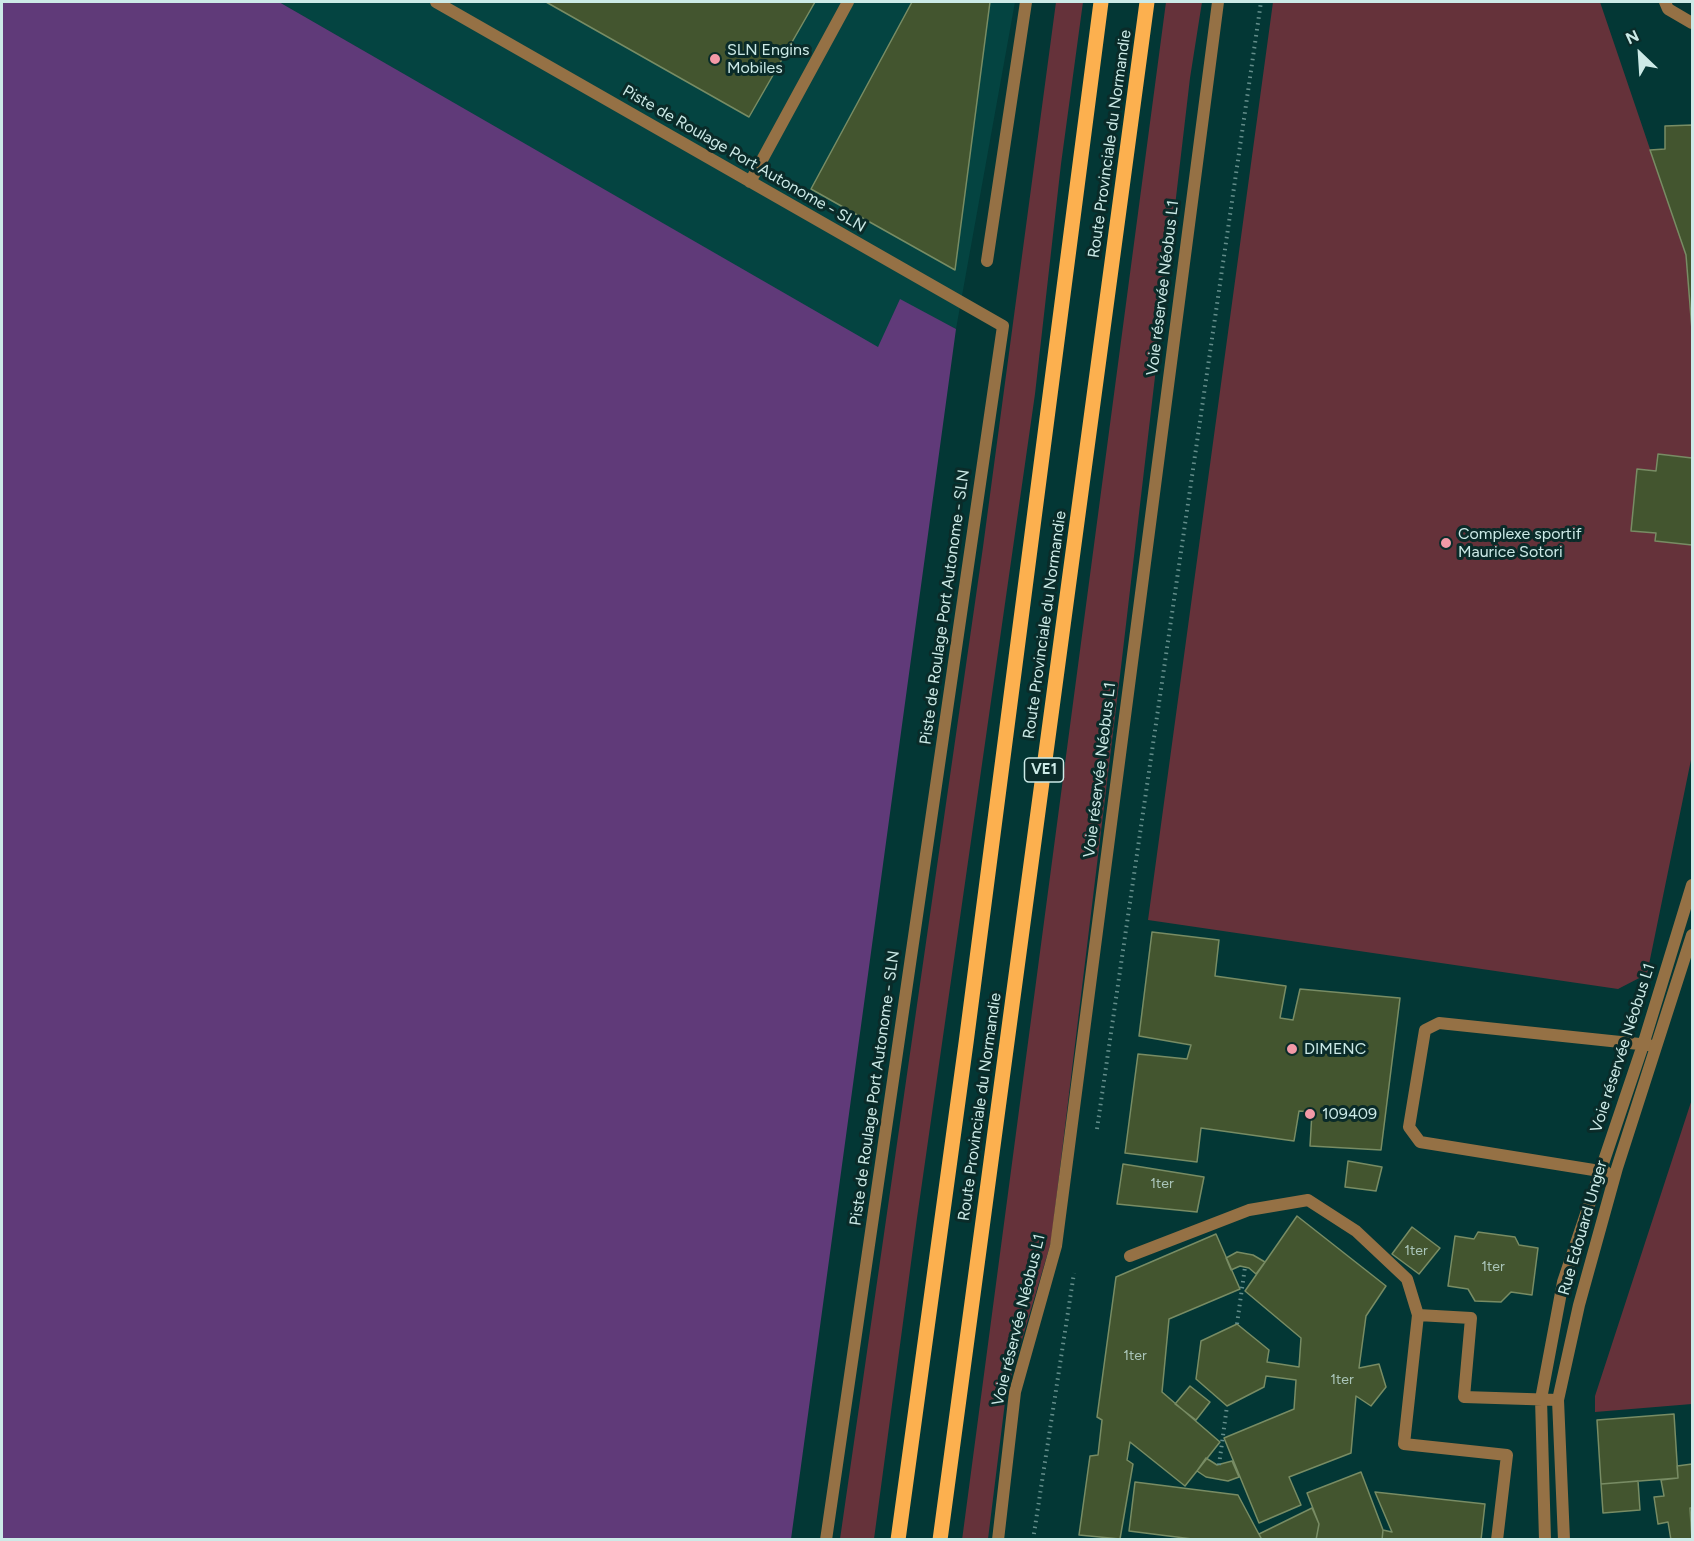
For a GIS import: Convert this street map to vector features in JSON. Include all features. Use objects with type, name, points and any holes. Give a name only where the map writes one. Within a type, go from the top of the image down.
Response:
[{"type":"main road","name":"Route Provinciale du Normandie","points":[[897,1539],[966,1044],[1101,2]]},
{"type":"main road","name":"Route Provinciale du Normandie","points":[[940,1539],[1147,2]]},
{"type":"street","name":"Piste de Roulage Port Autonome - SLN","points":[[436,2],[1003,326],[826,1539]]},
{"type":"street","points":[[750,182],[848,2]]},
{"type":"street","points":[[987,261],[1026,2]]},
{"type":"street","name":"Voie réservée Néobus L1","points":[[998,1539],[1015,1392],[1056,1246],[1218,2]]},
{"type":"street","points":[[1665,2],[1668,9],[1692,23]]},
{"type":"street","name":"Voie réservée Néobus L1","points":[[1545,1539],[1541,1399],[1563,1282],[1643,1045],[1692,885]]},
{"type":"street","name":"Rue Edouard Unger","points":[[1564,1539],[1558,1400],[1579,1305],[1615,1174],[1692,935]]},
{"type":"street","points":[[1615,1174],[1420,1142],[1409,1127],[1425,1030],[1439,1023],[1656,1046]]},
{"type":"street","points":[[1130,1256],[1249,1210],[1308,1200],[1356,1231],[1407,1279],[1418,1315],[1404,1444],[1507,1455],[1497,1539]]},
{"type":"street","points":[[1418,1315],[1471,1318],[1464,1397],[1558,1400]]},
{"type":"path","points":[[1116,1002],[1261,2]]},
{"type":"path","points":[[1237,1324],[1245,1267]]},
{"type":"path","points":[[1219,1466],[1227,1406]]},
{"type":"shaded area","points":[[2,2],[279,2],[878,347],[900,299],[956,329],[791,1539],[2,1539]]},
{"type":"shaded area","points":[[279,2],[1015,2],[956,329],[900,300],[878,348]]},
{"type":"shaded area","points":[[1056,2],[1083,2],[1061,164],[1035,394],[917,1218],[874,1539],[840,1539],[983,547]]},
{"type":"shaded area","points":[[1166,2],[1202,2],[1190,78],[1051,1242],[1006,1394],[988,1539],[962,1540]]},
{"type":"shaded area","name":"Complexe sportif Maurice Sotori","points":[[1273,2],[1600,2],[1686,255],[1692,330],[1692,755],[1647,974],[1618,989],[1148,920]]},
{"type":"shaded area","points":[[1692,1099],[1692,1404],[1595,1412],[1595,1396]]},
{"type":"building","name":"SLN Engins Mobiles","points":[[546,2],[815,2],[749,117]]},
{"type":"building","points":[[912,2],[990,2],[955,270],[811,189]]},
{"type":"building","points":[[1692,125],[1692,330],[1686,255],[1650,150],[1665,149],[1665,126]]},
{"type":"building","points":[[1658,454],[1692,458],[1692,545],[1655,541],[1656,533],[1631,531],[1637,469],[1656,471]]},
{"type":"building","name":"DIMENC","points":[[1152,932],[1219,940],[1215,976],[1286,986],[1280,1018],[1293,1020],[1300,989],[1400,998],[1381,1150],[1310,1146],[1312,1112],[1299,1111],[1294,1141],[1201,1128],[1197,1162],[1125,1153],[1138,1054],[1187,1059],[1191,1045],[1139,1036]]},
{"type":"building","points":[[1348,1161],[1382,1167],[1376,1191],[1345,1187]]},
{"type":"building","points":[[1123,1164],[1204,1177],[1197,1212],[1117,1204]]},
{"type":"building","points":[[1297,1216],[1386,1286],[1366,1316],[1359,1368],[1379,1364],[1386,1387],[1371,1406],[1356,1396],[1351,1453],[1289,1477],[1301,1505],[1259,1523],[1224,1438],[1294,1409],[1296,1380],[1266,1376],[1264,1387],[1227,1406],[1196,1379],[1201,1341],[1237,1324],[1269,1350],[1267,1362],[1299,1367],[1301,1338],[1245,1291]]},
{"type":"building","points":[[1412,1227],[1440,1248],[1419,1274],[1392,1254]]},
{"type":"building","points":[[1478,1232],[1515,1237],[1519,1245],[1538,1248],[1532,1295],[1511,1292],[1501,1302],[1475,1301],[1468,1289],[1448,1286],[1455,1236],[1474,1239]]},
{"type":"building","points":[[1216,1234],[1240,1289],[1169,1319],[1162,1392],[1220,1442],[1185,1486],[1130,1442],[1127,1460],[1133,1464],[1120,1539],[1079,1535],[1090,1456],[1098,1455],[1102,1420],[1097,1417],[1116,1277]]},
{"type":"building","points":[[1237,1252],[1253,1255],[1265,1262],[1256,1274],[1249,1268],[1240,1266],[1231,1270],[1226,1258]]},
{"type":"building","points":[[1190,1386],[1210,1402],[1196,1420],[1175,1404]]},
{"type":"building","points":[[1674,1414],[1678,1478],[1601,1484],[1597,1420]]},
{"type":"building","points":[[1206,1458],[1217,1465],[1232,1461],[1239,1477],[1228,1481],[1206,1477],[1197,1471]]},
{"type":"building","points":[[1692,1464],[1692,1508],[1690,1508],[1692,1540],[1671,1540],[1668,1522],[1658,1524],[1654,1497],[1664,1496],[1661,1480],[1678,1478],[1677,1466]]},
{"type":"building","points":[[1361,1472],[1383,1530],[1382,1540],[1316,1540],[1319,1524],[1307,1493]]},
{"type":"building","points":[[1638,1481],[1640,1510],[1603,1513],[1601,1484]]},
{"type":"building","points":[[1135,1482],[1238,1495],[1262,1540],[1200,1540],[1129,1531]]},
{"type":"building","points":[[1375,1492],[1485,1504],[1481,1540],[1382,1540],[1383,1530],[1392,1532]]},
{"type":"building","points":[[1312,1508],[1319,1524],[1316,1540],[1262,1540],[1259,1534]]},
{"type":"place","name":"SLN Engins Mobiles","points":[[715,59]]},
{"type":"place","name":"Complexe sportif Maurice Sotori","points":[[1446,543]]},
{"type":"place","name":"DIMENC","points":[[1292,1049]]},
{"type":"place","name":"109409","points":[[1310,1114]]}]
